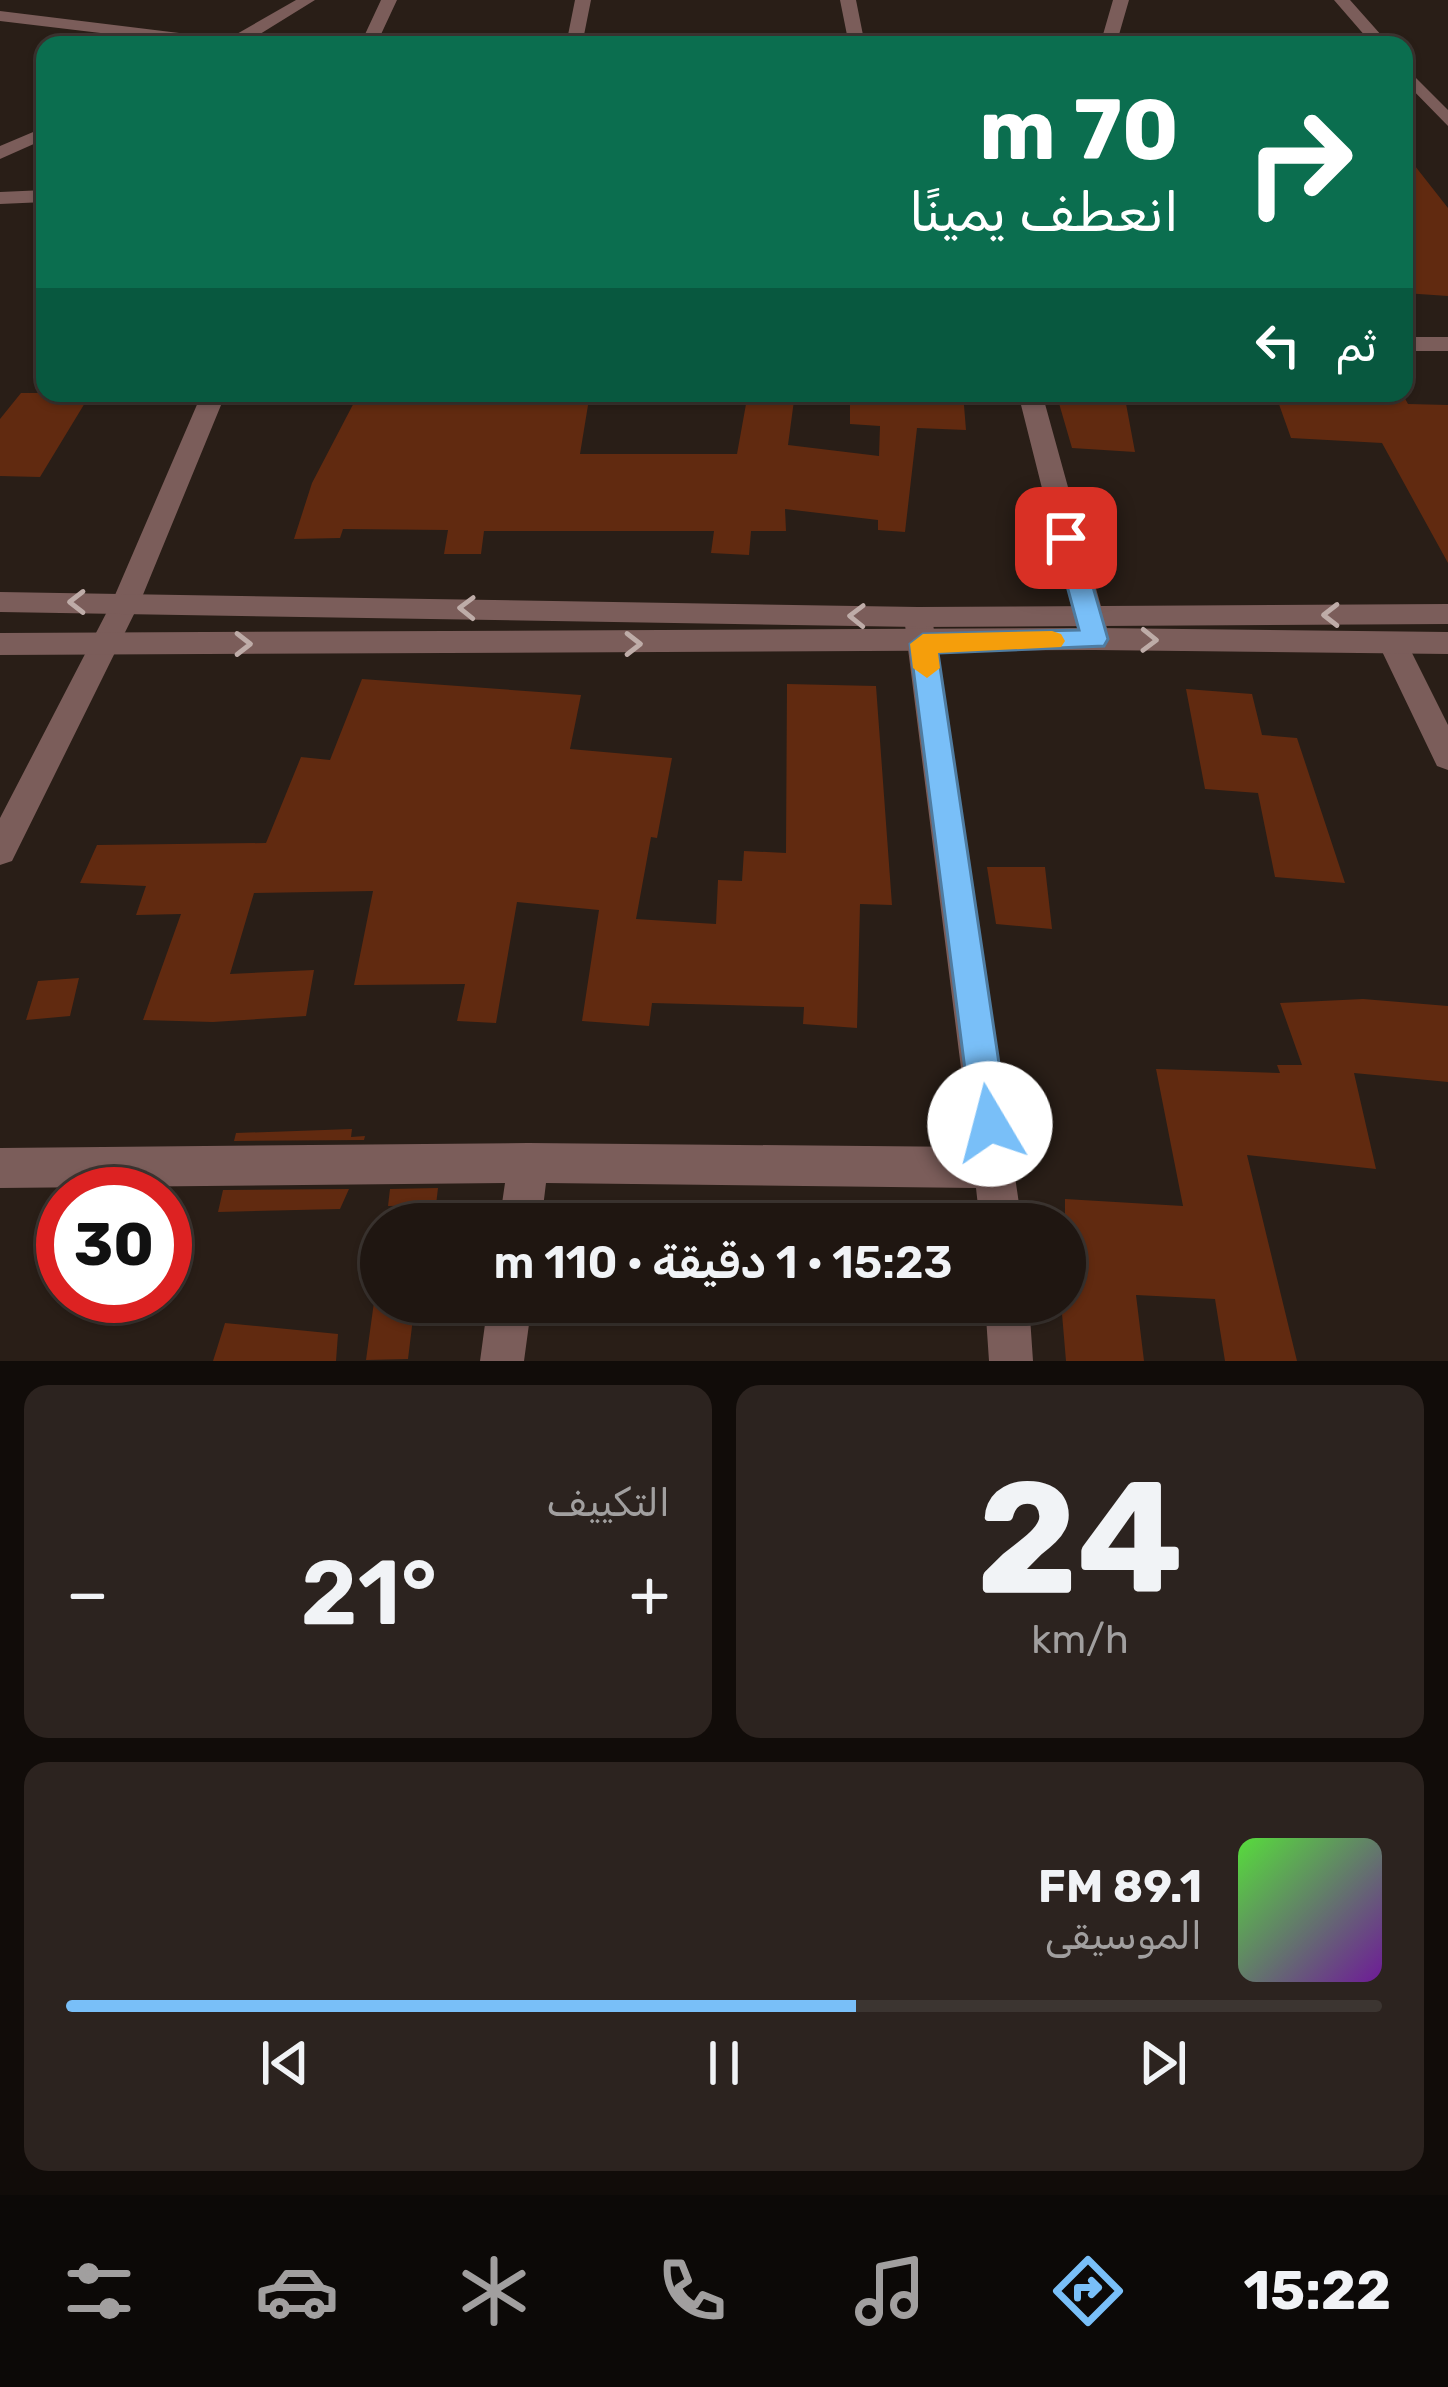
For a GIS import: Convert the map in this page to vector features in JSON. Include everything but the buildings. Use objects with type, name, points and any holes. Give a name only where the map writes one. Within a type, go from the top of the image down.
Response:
[{"type":"street","points":[[244,36],[307,0]]},
{"type":"street","points":[[372,36],[389,0]]},
{"type":"street","points":[[576,36],[583,0]]},
{"type":"street","points":[[848,0],[855,36]]},
{"type":"street","points":[[1110,36],[1120,0]]},
{"type":"street","points":[[1342,0],[1374,36]]},
{"type":"street","points":[[0,16],[164,36]]},
{"type":"street","points":[[1413,80],[1448,121]]},
{"type":"street","points":[[0,153],[36,136]]},
{"type":"street","points":[[0,198],[36,196]]},
{"type":"street","points":[[1413,344],[1448,344]]},
{"type":"street","points":[[0,851],[126,602],[210,402]]},
{"type":"street","points":[[1032,402],[1091,627]]},
{"type":"street","points":[[0,602],[126,602],[921,630]]},
{"type":"street","points":[[0,644],[1091,627],[1448,614]]},
{"type":"street","points":[[1091,627],[1448,644]]},
{"type":"street","points":[[921,630],[998,1203]]},
{"type":"street","points":[[1393,643],[1448,757]]},
{"type":"street","points":[[0,1168],[528,1163],[996,1168]]},
{"type":"street","points":[[523,1203],[528,1163]]},
{"type":"street","points":[[502,1361],[507,1323]]},
{"type":"street","points":[[1008,1323],[1011,1361]]},
{"type":"slow traffic","points":[[927,668],[923,644],[1052,641]]},
{"type":"route","points":[[990,1124],[923,644],[1095,639],[1066,538]]}]
